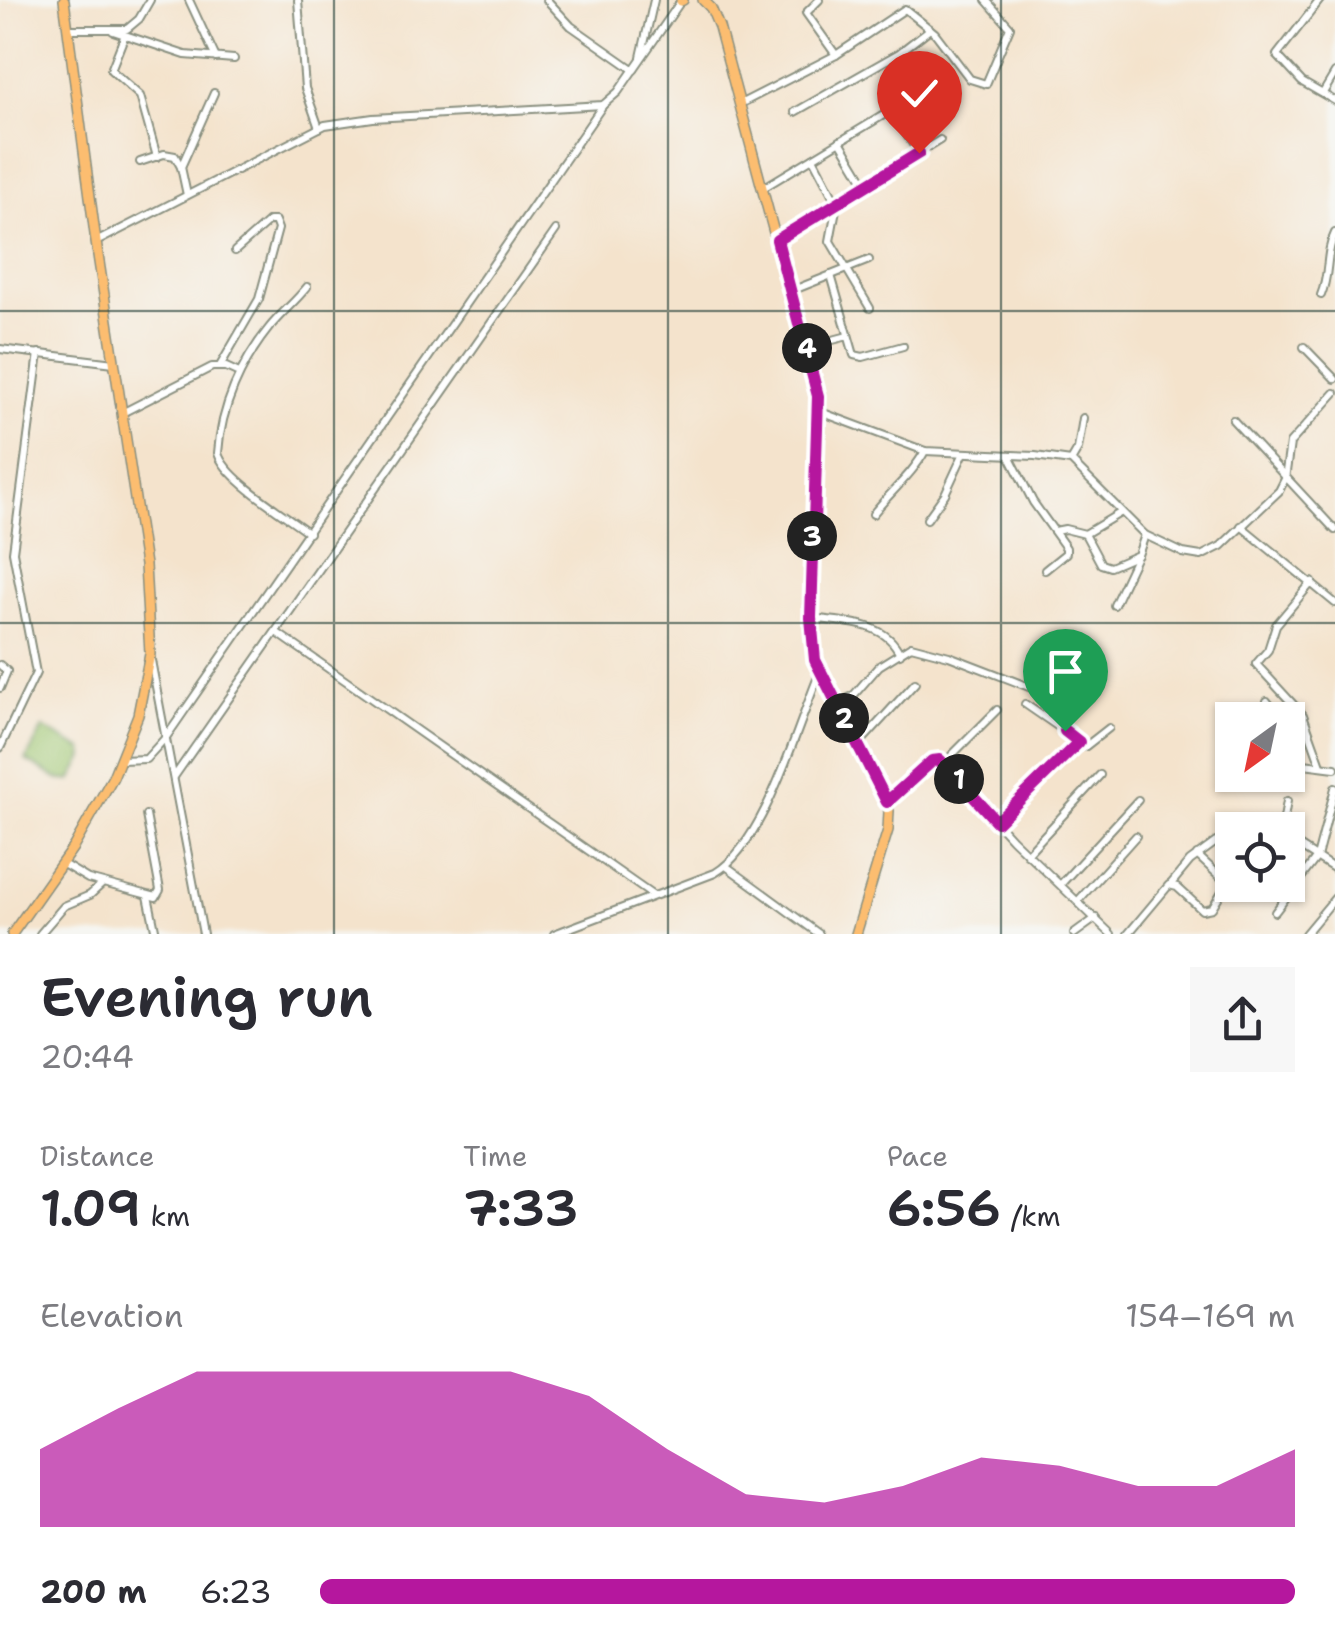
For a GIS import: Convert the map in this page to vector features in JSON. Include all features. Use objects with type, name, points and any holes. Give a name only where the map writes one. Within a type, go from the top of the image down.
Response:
[{"type":"main road","points":[[12,934],[62,864],[121,760],[138,715],[150,654],[145,565],[64,0]]},
{"type":"main road","points":[[703,0],[716,16],[816,381],[811,618],[815,660],[887,802],[888,830],[856,934]]},
{"type":"street","points":[[70,29],[127,30],[150,0]]},
{"type":"street","points":[[189,0],[216,58]]},
{"type":"street","points":[[298,0],[305,88],[319,128]]},
{"type":"street","points":[[547,0],[571,26],[634,70]]},
{"type":"street","points":[[640,61],[654,0]]},
{"type":"street","points":[[121,760],[146,758],[167,736],[603,104],[618,92],[682,0]]},
{"type":"street","points":[[714,0],[716,16]]},
{"type":"street","points":[[819,0],[806,13],[836,55]]},
{"type":"street","points":[[740,104],[836,55],[905,9],[930,29],[970,79],[986,84],[1010,27],[986,0]]},
{"type":"street","points":[[1320,0],[1277,55],[1294,75],[1335,101]]},
{"type":"street","points":[[795,112],[899,52],[930,29]]},
{"type":"street","points":[[113,31],[185,55],[234,59]]},
{"type":"street","points":[[124,37],[111,70],[140,96],[156,156]]},
{"type":"street","points":[[1322,93],[1335,73]]},
{"type":"street","points":[[181,166],[214,94]]},
{"type":"street","points":[[762,188],[916,96]]},
{"type":"street","points":[[96,242],[319,128],[373,118],[603,104]]},
{"type":"street","points":[[890,111],[919,153]]},
{"type":"street","points":[[777,240],[940,140]]},
{"type":"street","points":[[840,141],[867,186]]},
{"type":"street","points":[[140,162],[156,156],[175,156],[187,196]]},
{"type":"street","points":[[813,158],[837,204],[830,240],[870,308]]},
{"type":"street","points":[[220,366],[259,299],[278,229],[275,220],[236,250]]},
{"type":"street","points":[[174,777],[556,230]]},
{"type":"street","points":[[1321,295],[1328,278],[1329,246],[1335,233]]},
{"type":"street","points":[[791,291],[869,260]]},
{"type":"street","points":[[831,275],[852,351],[858,357],[903,346]]},
{"type":"street","points":[[307,287],[271,325],[239,373],[219,443],[220,460],[232,474],[310,533]]},
{"type":"street","points":[[806,348],[848,336]]},
{"type":"street","points":[[1304,347],[1335,379]]},
{"type":"street","points":[[0,348],[115,363]]},
{"type":"street","points":[[0,748],[36,673],[13,552],[39,354]]},
{"type":"street","points":[[121,414],[202,372],[220,366],[239,373]]},
{"type":"street","points":[[818,411],[925,450],[1070,461],[1120,514],[1146,535],[1183,553],[1201,556],[1212,552],[1270,500],[1285,479],[1290,442],[1335,393]]},
{"type":"street","points":[[1070,461],[1078,449],[1083,418]]},
{"type":"street","points":[[1233,420],[1335,530]]},
{"type":"street","points":[[873,514],[892,489],[915,470],[925,450]]},
{"type":"street","points":[[927,519],[964,455]]},
{"type":"street","points":[[1008,455],[1033,502],[1067,551],[1045,570]]},
{"type":"street","points":[[1055,530],[1085,534],[1120,514]]},
{"type":"street","points":[[1241,526],[1335,603]]},
{"type":"street","points":[[1085,534],[1104,566],[1138,555]]},
{"type":"street","points":[[1114,604],[1146,535]]},
{"type":"street","points":[[1312,582],[1276,624],[1268,650],[1256,664],[1303,715],[1321,766]]},
{"type":"street","points":[[811,618],[872,627],[895,644],[900,655]]},
{"type":"street","points":[[276,632],[652,896]]},
{"type":"street","points":[[836,703],[858,691],[879,666],[917,646],[1042,692]]},
{"type":"street","points":[[150,654],[204,934]]},
{"type":"street","points":[[0,665],[8,672],[0,688]]},
{"type":"street","points":[[554,934],[726,866],[758,822],[820,672]]},
{"type":"street","points":[[859,744],[915,683]]},
{"type":"street","points":[[1025,704],[1089,745],[1109,728]]},
{"type":"street","points":[[944,762],[997,710]]},
{"type":"street","points":[[997,822],[1079,742]]},
{"type":"street","points":[[887,802],[932,761],[944,762],[1027,854],[1111,934]]},
{"type":"street","points":[[1305,764],[1335,768]]},
{"type":"street","points":[[1027,854],[1100,775]]},
{"type":"street","points":[[1275,912],[1317,857],[1335,788]]},
{"type":"street","points":[[1061,884],[1138,800]]},
{"type":"street","points":[[1285,812],[1287,801]]},
{"type":"street","points":[[62,864],[79,876],[156,897],[160,890],[146,815]]},
{"type":"street","points":[[1078,900],[1136,836]]},
{"type":"street","points":[[1128,934],[1196,855],[1215,844]]},
{"type":"street","points":[[1305,850],[1335,869]]},
{"type":"street","points":[[1169,885],[1177,887],[1202,910],[1212,908],[1227,884],[1196,855]]},
{"type":"street","points":[[726,866],[819,934]]},
{"type":"street","points":[[40,934],[64,906],[90,895],[103,884]]},
{"type":"street","points":[[148,896],[156,934]]},
{"type":"street","points":[[1305,934],[1335,898]]},
{"type":"street","points":[[1074,934],[1096,918]]},
{"type":"street","points":[[574,927],[582,934]]},
{"type":"green space","points":[[43,728],[83,750],[84,757],[71,781],[58,779],[26,760]]},
{"type":"route","points":[[919,153],[777,240],[818,396],[811,618],[815,660],[887,802],[932,761],[940,760],[997,822],[1079,742],[1065,731]]}]
